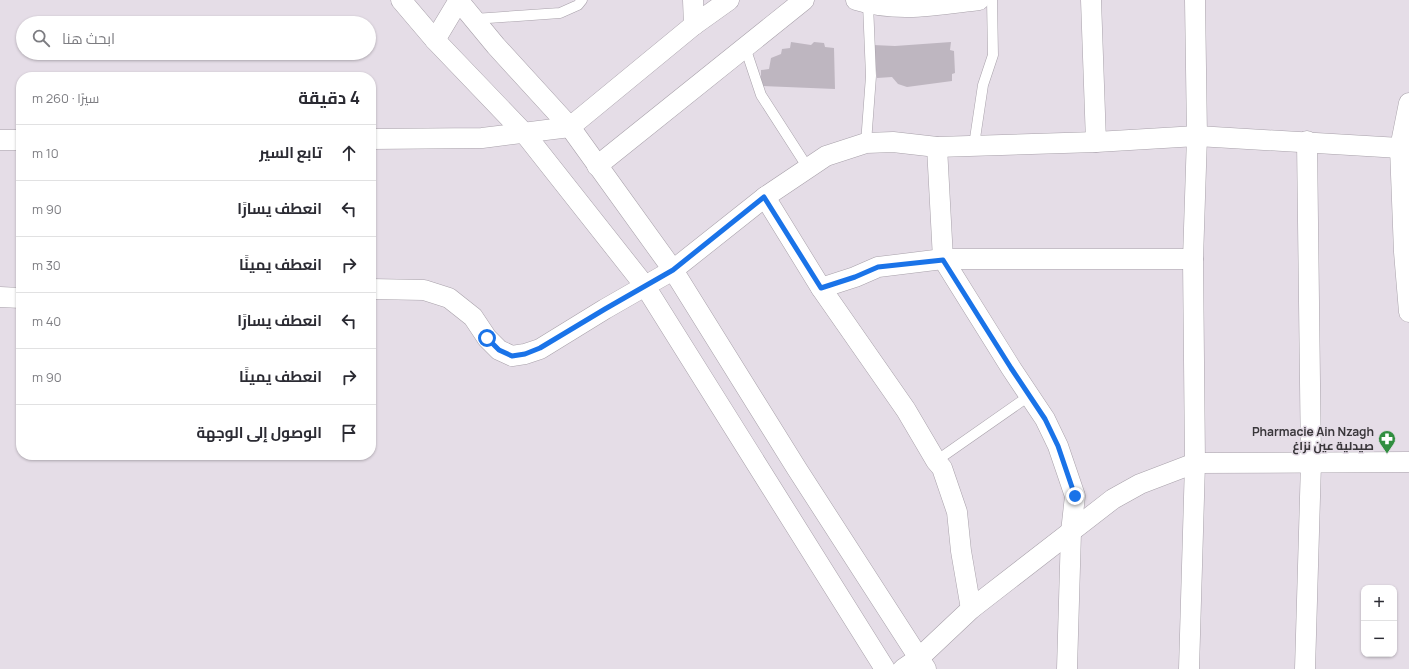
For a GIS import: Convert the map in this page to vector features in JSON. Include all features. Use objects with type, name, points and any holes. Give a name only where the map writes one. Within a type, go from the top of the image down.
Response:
[{"type":"street","points":[[401,0],[435,40],[525,134],[645,286],[885,669]]},
{"type":"street","points":[[435,40],[458,0],[570,127],[673,270],[797,469],[923,663]]},
{"type":"street","points":[[693,0],[694,25]]},
{"type":"street","points":[[376,139],[482,138],[525,134],[570,127],[694,25],[729,0]]},
{"type":"street","points":[[597,166],[804,0]]},
{"type":"street","points":[[862,2],[875,6],[911,8],[979,0]]},
{"type":"street","points":[[1091,0],[1096,142]]},
{"type":"street","points":[[1189,669],[1194,462],[1194,260],[1197,136],[1194,0]]},
{"type":"street","points":[[1409,103],[1400,148],[1404,252],[1409,312]]},
{"type":"street","points":[[376,289],[424,290],[449,298],[473,317],[492,344],[505,354],[512,356],[525,354],[540,348],[673,270],[764,197],[826,156],[866,142],[893,142],[937,147],[1096,142],[1197,136],[1307,141],[1400,148]]},
{"type":"street","points":[[0,140],[16,140]]},
{"type":"street","points":[[1305,669],[1311,463],[1307,141]]},
{"type":"street","points":[[937,147],[943,260],[1045,419],[1069,475],[1075,496],[1071,532],[1067,669]]},
{"type":"street","points":[[764,197],[821,288],[906,410],[936,462],[942,468],[957,512],[961,551],[971,609]]},
{"type":"street","points":[[821,288],[855,277],[878,267],[943,260],[1194,260]]},
{"type":"street","points":[[0,297],[16,298]]},
{"type":"street","points":[[903,669],[923,663],[971,609],[1120,495],[1140,484],[1194,462],[1409,462]]},
{"type":"lane","points":[[474,19],[560,13],[578,5],[582,0]]},
{"type":"lane","points":[[974,145],[983,85],[993,54],[992,0]]},
{"type":"lane","points":[[862,2],[871,76],[866,142]]},
{"type":"lane","points":[[745,47],[761,95],[808,168]]},
{"type":"lane","points":[[936,462],[1029,396]]},
{"type":"building","points":[[791,42],[811,45],[814,42],[824,43],[825,47],[834,48],[835,89],[761,86],[761,70],[769,69],[771,58],[781,54],[782,49],[790,48]]},
{"type":"building","points":[[951,42],[950,50],[954,51],[955,73],[952,74],[952,81],[907,87],[898,84],[892,77],[877,78],[873,45],[895,46]]},
{"type":"place","name":"Pharmacie Ain Nzagh صيدلية عين نزاغ","points":[[1387,454]]},
{"type":"route","points":[[487,338],[499,350],[512,356],[525,354],[540,348],[673,270],[764,197],[821,288],[855,277],[878,267],[943,260],[1045,419],[1058,446],[1075,496]]}]
